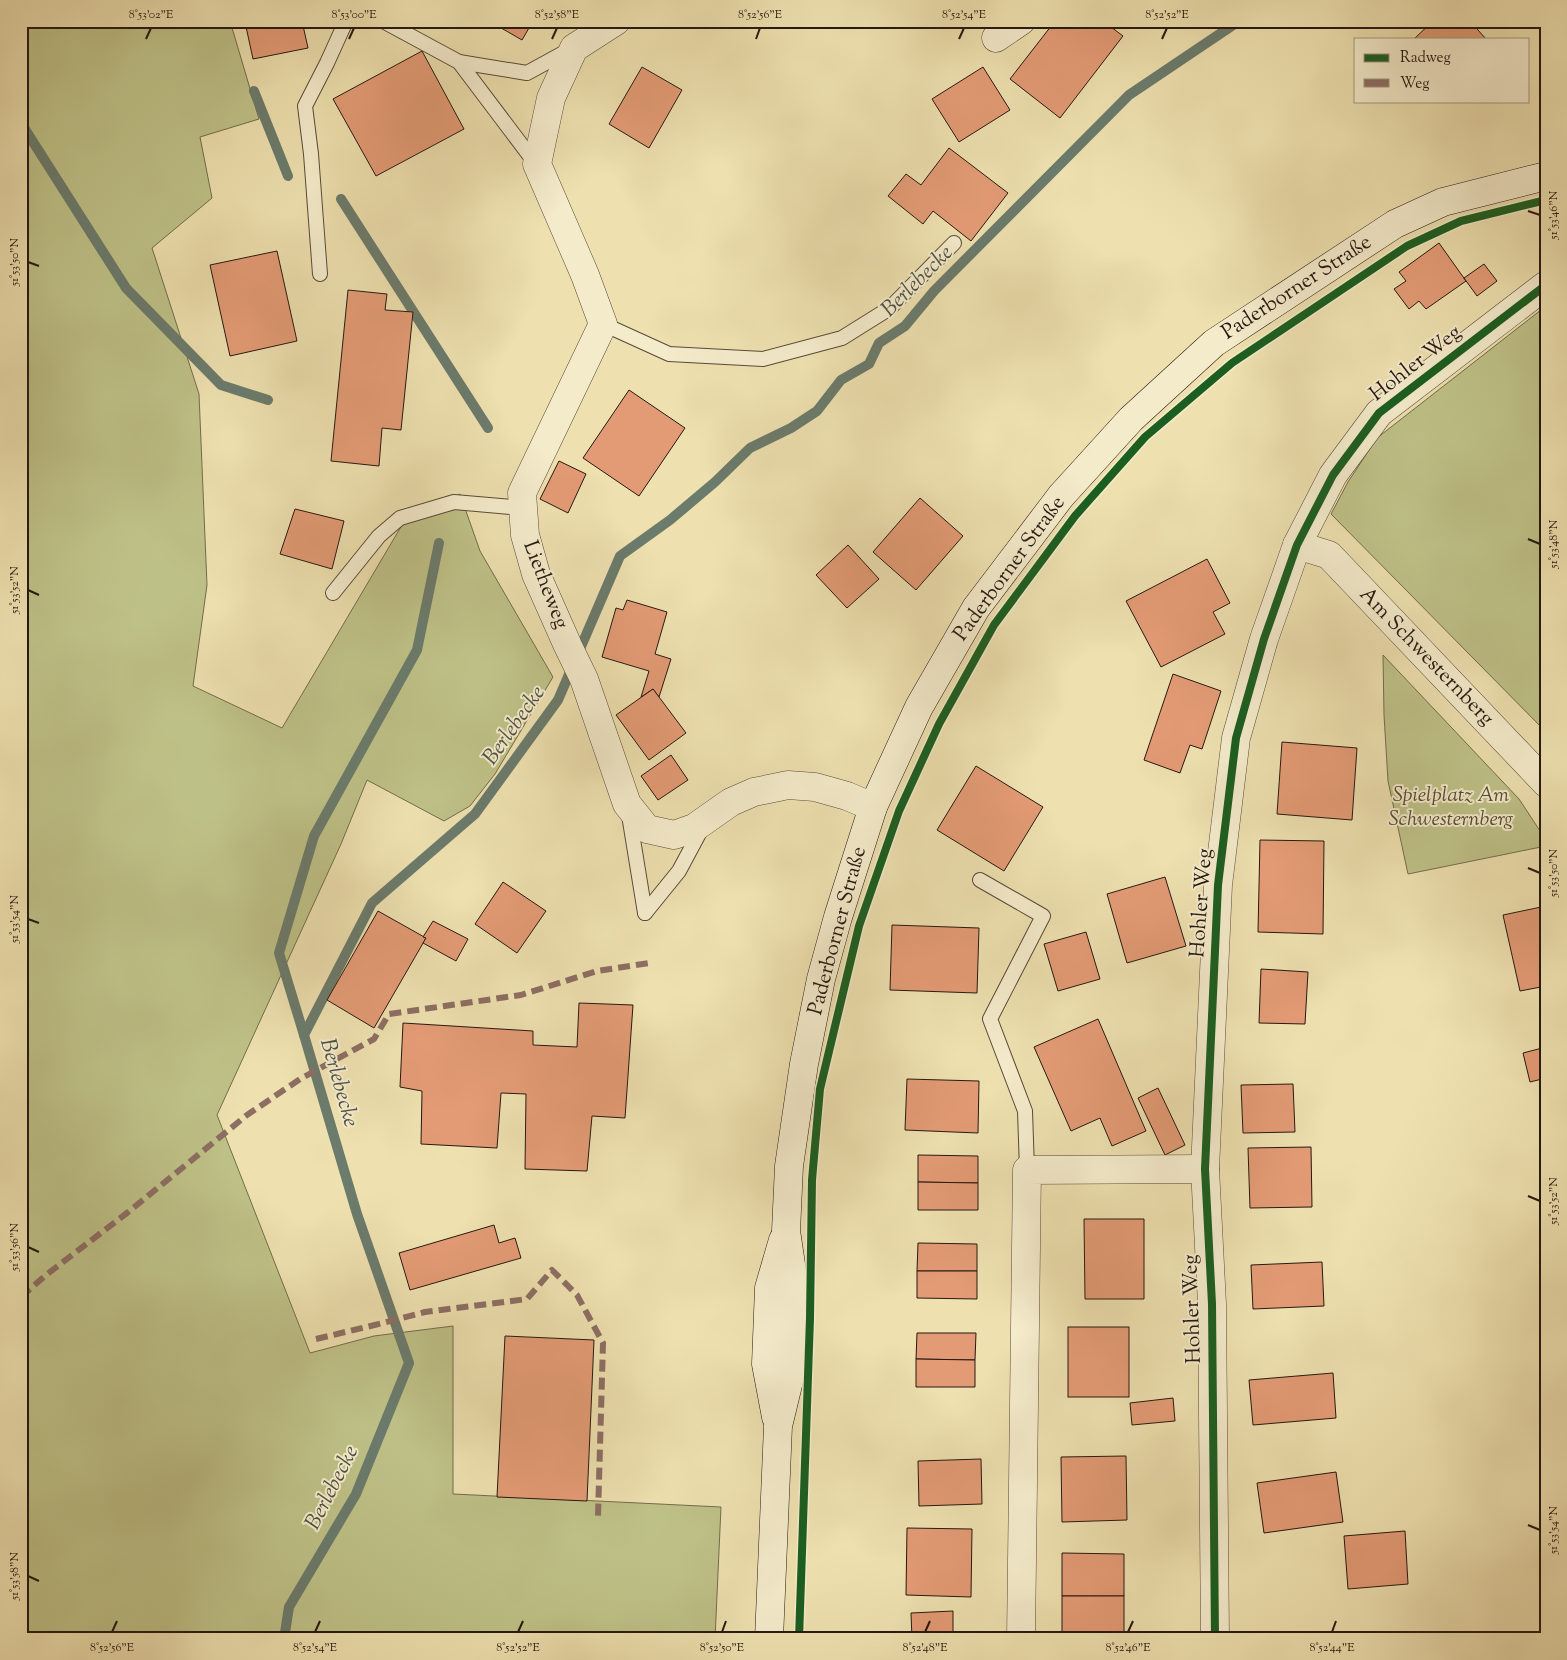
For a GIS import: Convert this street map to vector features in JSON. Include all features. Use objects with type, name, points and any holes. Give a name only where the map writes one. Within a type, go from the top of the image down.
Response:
[{"type":"street","points":[[603,324],[585,275],[537,164],[551,98],[574,48],[616,21]]},
{"type":"street","points":[[996,38],[1021,21]]},
{"type":"street","name":"Paderborner Straße","points":[[769,1639],[778,1426],[794,1364],[795,1291],[786,1231],[789,1166],[804,1064],[817,998],[838,917],[873,807],[919,707],[976,608],[1061,496],[1131,419],[1214,343],[1395,224],[1443,202],[1546,176]]},
{"type":"street","name":"Hohler Weg","points":[[1215,1639],[1212,1304],[1205,1169],[1218,885],[1236,738],[1264,639],[1297,546],[1333,476],[1379,413],[1546,285]]},
{"type":"street","name":"Lietheweg","points":[[603,324],[522,493],[525,535],[536,574],[584,679],[627,804],[647,829],[674,836],[694,828],[731,802],[754,792],[788,785],[815,786],[873,807]]},
{"type":"street","name":"Am Schwesternberg","points":[[1297,546],[1329,555],[1546,784]]},
{"type":"street","points":[[1021,1639],[1027,1170],[1205,1169]]},
{"type":"lane","points":[[320,274],[311,154],[305,106],[328,63],[346,21]]},
{"type":"lane","points":[[383,21],[459,62],[527,73],[574,48]]},
{"type":"lane","points":[[459,62],[537,164]]},
{"type":"lane","points":[[603,324],[669,354],[763,360],[842,338],[890,308],[954,243]]},
{"type":"lane","points":[[333,593],[379,536],[400,518],[454,502],[523,508]]},
{"type":"lane","points":[[627,804],[645,913],[679,871],[707,818]]},
{"type":"lane","points":[[980,880],[1043,916],[990,1019],[1024,1111],[1027,1170]]},
{"type":"green space","points":[[21,21],[230,21],[259,119],[200,137],[212,198],[152,248],[199,394],[207,585],[193,686],[282,728],[402,525],[460,494],[480,551],[553,677],[495,774],[470,806],[444,821],[367,780],[341,844],[217,1115],[310,1353],[374,1336],[453,1326],[453,1494],[721,1507],[715,1639],[21,1639]]},
{"type":"green space","points":[[1546,306],[1546,732],[1331,514],[1348,482],[1377,438]]},
{"type":"green space","name":"Spielplatz Am Schwesternberg","points":[[1383,655],[1519,799],[1546,840],[1546,846],[1408,874],[1388,781]]},
{"type":"building","points":[[302,21],[308,48],[253,59],[245,22]]},
{"type":"building","points":[[489,21],[533,21],[522,40]]},
{"type":"building","points":[[1055,21],[1077,21],[1081,24],[1083,21],[1103,21],[1123,36],[1060,118],[1010,79]]},
{"type":"building","points":[[1433,21],[1470,21],[1485,38],[1415,38]]},
{"type":"building","points":[[422,51],[464,129],[376,176],[333,99]]},
{"type":"building","points":[[642,67],[682,90],[649,148],[609,124]]},
{"type":"building","points":[[983,67],[1010,110],[959,142],[932,99]]},
{"type":"building","points":[[949,148],[1008,193],[971,241],[933,211],[923,224],[888,196],[906,174],[921,185]]},
{"type":"building","points":[[1439,243],[1466,281],[1426,309],[1419,301],[1409,309],[1394,289],[1406,281],[1399,272]]},
{"type":"building","points":[[277,251],[297,341],[230,356],[210,265]]},
{"type":"building","points":[[1484,264],[1497,281],[1477,296],[1464,278]]},
{"type":"building","points":[[348,290],[387,294],[385,310],[413,312],[401,430],[382,428],[379,466],[331,461]]},
{"type":"building","points":[[629,390],[685,428],[639,496],[583,458]]},
{"type":"building","points":[[559,461],[586,474],[568,513],[540,499]]},
{"type":"building","points":[[920,498],[963,536],[916,590],[873,552]]},
{"type":"building","points":[[295,509],[344,521],[332,569],[280,554]]},
{"type":"building","points":[[848,545],[879,579],[847,608],[816,575]]},
{"type":"building","points":[[1207,559],[1230,603],[1213,612],[1225,634],[1161,667],[1126,601]]},
{"type":"building","points":[[627,600],[667,612],[655,654],[671,659],[659,697],[653,689],[641,697],[649,671],[602,657],[616,608],[623,610]]},
{"type":"building","points":[[1173,674],[1221,691],[1202,749],[1190,745],[1180,773],[1144,760]]},
{"type":"building","points":[[653,689],[686,733],[649,760],[616,715]]},
{"type":"building","points":[[1282,742],[1357,748],[1352,820],[1277,814]]},
{"type":"building","points":[[671,755],[688,780],[658,800],[641,776]]},
{"type":"building","points":[[976,766],[1043,807],[1004,871],[937,830]]},
{"type":"building","points":[[1260,840],[1324,841],[1323,934],[1258,932]]},
{"type":"building","points":[[1165,877],[1186,946],[1127,963],[1107,894]]},
{"type":"building","points":[[503,882],[546,911],[517,953],[475,924]]},
{"type":"building","points":[[1546,906],[1546,986],[1520,991],[1503,915]]},
{"type":"building","points":[[378,911],[426,938],[374,1028],[327,1000]]},
{"type":"building","points":[[433,921],[468,939],[456,961],[423,943],[426,938],[423,937]]},
{"type":"building","points":[[892,925],[979,928],[977,993],[890,990]]},
{"type":"building","points":[[1086,932],[1100,979],[1058,991],[1044,944]]},
{"type":"building","points":[[1261,969],[1308,972],[1305,1024],[1259,1023]]},
{"type":"building","points":[[579,1003],[633,1005],[625,1118],[592,1116],[587,1171],[525,1169],[526,1094],[501,1093],[497,1148],[421,1144],[422,1091],[400,1087],[403,1023],[533,1031],[533,1045],[577,1047]]},
{"type":"building","points":[[1098,1019],[1146,1131],[1112,1146],[1100,1118],[1071,1131],[1034,1047]]},
{"type":"building","points":[[1546,1047],[1546,1078],[1530,1082],[1523,1053]]},
{"type":"building","points":[[907,1079],[979,1081],[978,1133],[905,1130]]},
{"type":"building","points":[[1293,1084],[1295,1132],[1243,1133],[1241,1085]]},
{"type":"building","points":[[1158,1088],[1185,1145],[1165,1155],[1138,1098]]},
{"type":"building","points":[[1311,1147],[1312,1207],[1250,1208],[1248,1148]]},
{"type":"building","points":[[918,1155],[978,1156],[978,1183],[918,1182]]},
{"type":"building","points":[[918,1182],[978,1183],[978,1210],[918,1210]]},
{"type":"building","points":[[1084,1219],[1144,1219],[1144,1299],[1085,1299]]},
{"type":"building","points":[[494,1225],[499,1243],[515,1238],[521,1258],[410,1290],[399,1253]]},
{"type":"building","points":[[918,1243],[977,1244],[977,1271],[917,1271]]},
{"type":"building","points":[[1322,1262],[1324,1306],[1253,1309],[1251,1265]]},
{"type":"building","points":[[917,1271],[977,1271],[977,1299],[917,1298]]},
{"type":"building","points":[[1068,1327],[1129,1327],[1129,1397],[1068,1397]]},
{"type":"building","points":[[917,1333],[976,1333],[975,1360],[916,1359]]},
{"type":"building","points":[[505,1336],[594,1340],[587,1501],[497,1497]]},
{"type":"building","points":[[916,1359],[975,1360],[975,1387],[916,1387]]},
{"type":"building","points":[[1333,1373],[1336,1418],[1253,1425],[1249,1380]]},
{"type":"building","points":[[1173,1398],[1175,1421],[1132,1425],[1130,1403]]},
{"type":"building","points":[[1126,1456],[1127,1520],[1062,1522],[1061,1457]]},
{"type":"building","points":[[981,1459],[982,1504],[919,1506],[918,1461]]},
{"type":"building","points":[[1336,1472],[1343,1522],[1264,1533],[1257,1483]]},
{"type":"building","points":[[907,1528],[972,1529],[971,1597],[906,1595]]},
{"type":"building","points":[[1405,1531],[1408,1584],[1348,1589],[1344,1536]]},
{"type":"building","points":[[1062,1553],[1124,1554],[1124,1596],[1062,1596]]},
{"type":"building","points":[[1062,1596],[1124,1596],[1124,1639],[1062,1639]]},
{"type":"building","points":[[953,1611],[953,1633],[971,1632],[972,1639],[912,1639],[911,1613]]},
{"type":"building","points":[[1314,1634],[1314,1639],[1256,1639],[1256,1635]]},
{"type":"waterway","name":"Berlebecke","points":[[284,1639],[289,1607],[356,1494],[409,1363],[357,1214],[304,1035],[372,903],[475,814],[558,700],[620,556],[670,520],[715,482],[750,448],[791,428],[817,411],[841,380],[869,364],[879,343],[905,326],[934,291],[1129,95],[1239,21]]},
{"type":"waterway","points":[[254,91],[288,176]]},
{"type":"waterway","points":[[21,123],[126,288],[221,385],[268,400]]},
{"type":"waterway","points":[[341,199],[488,428]]},
{"type":"waterway","points":[[304,1035],[279,953],[314,836],[417,650],[439,543]]},
{"type":"marked path","points":[[21,1297],[247,1115],[300,1079],[374,1039],[389,1014],[521,995],[597,971],[649,963]]},
{"type":"marked path","points":[[316,1339],[425,1312],[527,1299],[552,1270],[577,1295],[603,1343],[598,1516]]},
{"type":"cycle path","points":[[799,1639],[810,1318],[812,1180],[820,1089],[859,926],[899,811],[939,724],[994,625],[1075,516],[1145,437],[1232,363],[1407,246],[1461,221],[1546,200]]},
{"type":"cycle path","points":[[1215,1639],[1212,1304],[1205,1169],[1218,885],[1236,738],[1264,639],[1297,545],[1333,475],[1379,413],[1546,285]]}]
